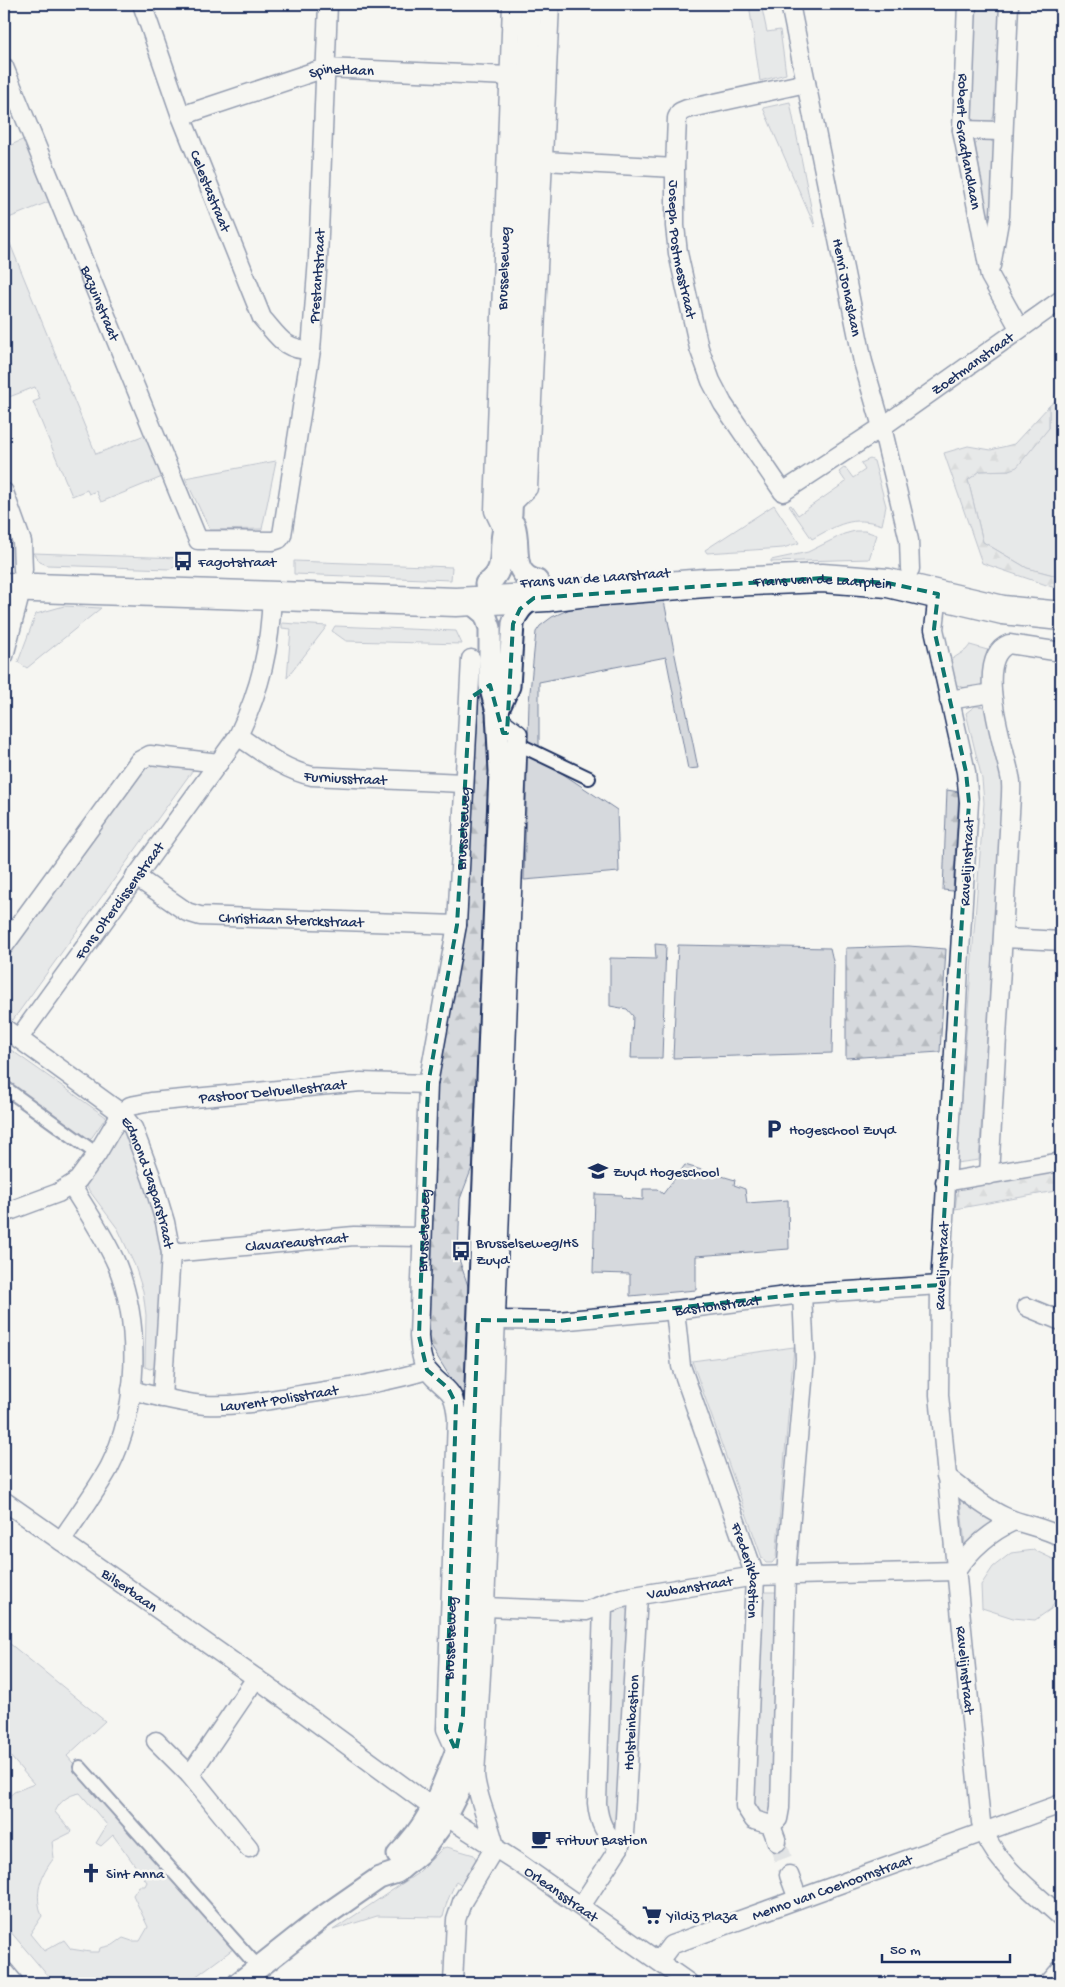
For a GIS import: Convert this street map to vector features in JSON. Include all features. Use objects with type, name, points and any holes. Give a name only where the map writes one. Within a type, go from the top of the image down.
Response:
[{"type":"main road","name":"Frans van de Laarplein","points":[[705,577],[822,564],[885,566],[910,569],[956,580],[1008,596],[1051,615]]},
{"type":"main road","points":[[13,579],[272,576],[388,582],[495,592]]},
{"type":"main road","name":"Frans van de Laarplein","points":[[705,577],[830,578],[888,582],[1003,610],[1051,615]]},
{"type":"main road","name":"Frans van de Laarstraat","points":[[495,592],[705,577]]},
{"type":"main road","points":[[13,579],[384,600],[465,601],[495,592]]},
{"type":"street","name":"Celestastraat","points":[[142,4],[181,116],[262,318],[284,344],[296,350],[311,350]]},
{"type":"street","name":"Prestantstraat","points":[[273,541],[279,539],[282,535],[311,350],[318,258],[328,4]]},
{"type":"street","name":"Brusselseweg","points":[[495,1847],[491,1828],[477,1788],[475,1775],[485,1607],[496,1320],[488,1286],[500,771],[497,715],[500,685],[515,617],[536,590],[518,565],[516,530],[508,516],[494,511],[512,4]]},
{"type":"street","name":"Brusselseweg","points":[[495,592],[495,578],[501,565],[508,516],[531,4]]},
{"type":"street","points":[[508,516],[528,488],[550,4]]},
{"type":"street","name":"Henri Jonaslaan","points":[[790,4],[863,362],[882,427],[909,540],[910,569]]},
{"type":"street","name":"Robert Graaflandlaan","points":[[967,4],[962,130],[990,276],[1019,328]]},
{"type":"street","name":"Robert Graaflandlaan","points":[[990,276],[1000,216],[1002,131],[1009,4]]},
{"type":"street","name":"Bazuinstraat","points":[[4,67],[198,540],[273,541]]},
{"type":"street","name":"Spinetlaan","points":[[181,116],[325,68],[509,76]]},
{"type":"street","name":"Joseph Postmesstraat","points":[[806,83],[680,112],[677,118],[674,168],[675,226],[678,253],[699,348],[711,381],[723,404],[783,492],[882,427]]},
{"type":"street","points":[[962,130],[1002,131]]},
{"type":"street","points":[[544,161],[674,168]]},
{"type":"street","name":"Zoetmanstraat","points":[[882,427],[1061,300]]},
{"type":"street","points":[[4,492],[22,542],[13,579],[4,656]]},
{"type":"street","name":"Ravelijnstraat","points":[[938,594],[934,629],[966,772],[969,802],[940,1285],[939,1395],[946,1476],[981,1822],[984,1833],[995,1855],[1061,1917]]},
{"type":"street","name":"Fons Olterdissenstraat","points":[[19,1038],[238,736],[254,700],[265,662],[270,639],[272,595]]},
{"type":"street","name":"Brusselseweg","points":[[465,601],[480,609],[485,614],[489,623],[500,685]]},
{"type":"street","points":[[989,1175],[1004,938],[1011,786],[992,693],[993,671],[1001,649],[1006,645],[1012,644],[1061,652]]},
{"type":"street","name":"Brusselseweg","points":[[239,1983],[320,1919],[379,1878],[397,1872],[410,1862],[432,1840],[440,1813],[459,1790],[463,1772],[464,1761],[458,1746],[446,1729],[456,1404],[448,1388],[426,1370],[419,1336],[428,1084],[457,925],[471,659]]},
{"type":"street","points":[[470,698],[500,685]]},
{"type":"street","points":[[950,700],[992,693]]},
{"type":"street","points":[[497,715],[518,734],[518,744],[589,778]]},
{"type":"street","name":"Furniusstraat","points":[[238,736],[280,764],[295,772],[312,776],[464,783]]},
{"type":"street","name":"Brusselseweg","points":[[458,1746],[488,1286],[518,744]]},
{"type":"street","points":[[4,946],[139,761],[145,756],[150,755],[219,763]]},
{"type":"street","name":"Christiaan Sterckstraat","points":[[135,876],[187,912],[200,916],[457,925]]},
{"type":"street","points":[[1004,938],[1061,941]]},
{"type":"street","name":"Edmond Jasparstraat","points":[[4,1028],[121,1113],[133,1128],[152,1179],[165,1222],[171,1252],[162,1398]]},
{"type":"street","name":"Pastoor Delruellestraat","points":[[121,1113],[130,1106],[151,1102],[370,1082],[428,1084]]},
{"type":"street","points":[[4,1087],[97,1154]]},
{"type":"street","points":[[4,1213],[58,1193],[78,1180],[97,1154],[121,1113]]},
{"type":"street","points":[[945,1182],[1061,1162]]},
{"type":"street","points":[[61,1541],[94,1492],[114,1456],[126,1416],[131,1390],[133,1333],[126,1290],[114,1258],[71,1185]]},
{"type":"street","name":"Clavareaustraat","points":[[171,1252],[354,1236],[422,1237]]},
{"type":"street","name":"Bastionstraat","points":[[496,1320],[558,1321],[675,1310],[802,1294],[940,1285]]},
{"type":"street","points":[[777,1842],[771,1825],[778,1819],[780,1808],[786,1574],[805,1360],[802,1294]]},
{"type":"street","points":[[1027,1307],[1061,1321]]},
{"type":"street","name":"Frederikbastion","points":[[675,1310],[681,1366],[755,1576],[746,1806],[754,1820],[771,1825]]},
{"type":"street","name":"Laurent Polisstraat","points":[[131,1390],[162,1398],[206,1405],[237,1405],[374,1383],[426,1370]]},
{"type":"street","points":[[946,1476],[992,1510],[1014,1521],[1043,1529],[1061,1537]]},
{"type":"street","name":"Bilserbaan","points":[[4,1501],[256,1678],[440,1813]]},
{"type":"street","points":[[956,1571],[964,1559],[992,1532],[1014,1521]]},
{"type":"street","name":"Vaubanstraat","points":[[485,1607],[586,1611],[622,1598],[755,1576],[956,1571]]},
{"type":"street","name":"Holsteinbastion","points":[[580,1906],[619,1848],[624,1834],[638,1596]]},
{"type":"street","name":"Holsteinbastion","points":[[603,1606],[597,1803],[599,1818],[604,1832],[619,1848]]},
{"type":"street","points":[[190,1775],[256,1678]]},
{"type":"street","points":[[156,1741],[190,1775],[249,1848]]},
{"type":"street","points":[[80,1767],[258,1967]]},
{"type":"street","name":"Menno van Coehoornstraat","points":[[659,1961],[671,1945],[1061,1804]]},
{"type":"street","name":"Orleansstraat","points":[[440,1813],[495,1847],[689,1983]]},
{"type":"street","points":[[453,1983],[456,1920],[462,1902],[495,1847]]},
{"type":"street","points":[[789,1875],[798,1900]]},
{"type":"street","points":[[1049,1983],[1061,1969]]},
{"type":"street","points":[[4,1971],[14,1983]]},
{"type":"highlighted area","points":[[822,578],[888,583],[938,594],[934,629],[966,772],[969,802],[940,1285],[802,1294],[558,1321],[478,1320],[463,1715],[456,1751],[446,1729],[456,1404],[448,1388],[427,1370],[419,1336],[428,1084],[457,925],[470,698],[490,685],[503,733],[507,733],[513,624],[520,609],[534,598]]},
{"type":"green space","points":[[749,4],[761,4],[767,32],[780,30],[786,74],[760,81]]},
{"type":"green space","points":[[975,4],[1001,4],[994,115],[991,123],[976,125],[969,110]]},
{"type":"green space","points":[[790,102],[815,227],[763,108]]},
{"type":"green space","points":[[27,138],[53,200],[4,220],[4,148]]},
{"type":"green space","points":[[987,138],[994,143],[996,150],[993,214],[990,215],[987,213],[975,143],[975,139]]},
{"type":"green space","points":[[4,229],[96,454],[155,431],[172,473],[101,502],[96,491],[89,494],[87,490],[72,496],[33,402],[40,399],[35,387],[4,399]]},
{"type":"green space","points":[[1061,400],[1061,577],[1027,568],[983,542],[968,480],[980,471],[1009,470],[1049,428],[1049,406],[1055,401]]},
{"type":"green space","points":[[1049,406],[1049,428],[1017,467],[1009,470],[980,471],[968,480],[983,542],[1027,568],[1061,577],[1061,590],[982,563],[944,453],[968,446],[991,450],[1014,444]]},
{"type":"green space","points":[[870,459],[874,461],[886,506],[882,525],[872,522],[854,521],[837,526],[812,539],[789,506],[791,505],[798,515],[846,482],[839,472],[845,467],[853,478],[865,470],[861,463]]},
{"type":"green space","points":[[276,461],[262,529],[210,530],[185,478]]},
{"type":"green space","points":[[774,505],[799,543],[783,548],[707,553],[705,550]]},
{"type":"green space","points":[[865,531],[877,535],[869,559],[771,562],[771,560],[808,552],[844,534]]},
{"type":"green space","points":[[33,553],[180,558],[180,564],[170,569],[47,565],[40,562]]},
{"type":"green space","points":[[294,561],[452,567],[451,580],[294,574]]},
{"type":"green space","points":[[664,601],[698,768],[688,769],[666,657],[539,682],[539,758],[617,810],[619,872],[524,880],[529,702],[536,632],[540,626],[552,617],[581,604]]},
{"type":"green space","points":[[64,606],[101,608],[27,668],[18,662],[36,614]]},
{"type":"green space","points":[[282,623],[327,626],[287,678],[291,629],[282,628]]},
{"type":"green space","points":[[335,626],[456,631],[462,644],[346,641],[332,631]]},
{"type":"green space","points":[[970,645],[991,651],[984,683],[977,687],[965,688],[954,683],[949,661],[966,650]]},
{"type":"green space","points":[[480,697],[485,697],[486,722],[491,747],[473,1165],[460,1199],[458,1256],[470,1292],[464,1406],[461,1395],[427,1340],[433,1083],[477,702]]},
{"type":"green space","points":[[975,706],[986,707],[1003,785],[979,1160],[956,1163],[984,803],[982,779],[966,713]]},
{"type":"green space","points":[[150,761],[195,767],[13,1020],[4,1014],[4,962]]},
{"type":"green space","points":[[947,790],[959,792],[953,891],[943,890]]},
{"type":"green space","points":[[655,944],[666,945],[662,1058],[631,1058],[633,1016],[627,1009],[610,1006],[610,958],[656,959]]},
{"type":"green space","points":[[678,945],[830,948],[834,965],[832,1053],[673,1058]]},
{"type":"green space","points":[[909,946],[946,949],[940,1052],[846,1058],[846,948]]},
{"type":"green space","points":[[4,1045],[106,1117],[90,1140],[4,1079]]},
{"type":"green space","points":[[124,1126],[146,1177],[164,1255],[156,1367],[150,1369],[145,1367],[146,1315],[143,1291],[135,1266],[118,1229],[85,1185]]},
{"type":"green space","points":[[685,1165],[735,1180],[734,1185],[745,1189],[747,1203],[788,1200],[789,1249],[696,1256],[696,1290],[630,1296],[630,1274],[593,1273],[595,1194],[622,1195],[623,1198],[643,1200],[643,1189],[657,1189],[663,1194]]},
{"type":"green space","points":[[1061,1168],[1061,1190],[955,1209],[958,1187]]},
{"type":"green space","points":[[794,1347],[776,1558],[772,1563],[766,1563],[762,1558],[692,1361]]},
{"type":"green space","points":[[965,1497],[993,1518],[993,1523],[969,1545],[965,1544],[960,1499]]},
{"type":"green space","points":[[1034,1550],[1055,1560],[1061,1566],[1061,1590],[1051,1609],[1035,1620],[1013,1618],[982,1608],[981,1585],[993,1567],[1011,1553]]},
{"type":"green space","points":[[761,1592],[780,1592],[776,1815],[765,1820],[751,1803]]},
{"type":"green space","points":[[619,1606],[625,1608],[628,1612],[619,1816],[617,1822],[613,1824],[608,1823],[603,1811],[611,1610]]},
{"type":"green space","points":[[4,1639],[105,1721],[67,1756],[233,1949],[187,1983],[54,1983],[4,1924],[4,1801],[14,1792],[34,1784],[4,1749]],"holes":[[[80,1793],[107,1825],[96,1843],[101,1846],[113,1835],[147,1882],[145,1886],[139,1886],[133,1895],[148,1927],[140,1941],[123,1938],[113,1945],[100,1948],[99,1952],[71,1949],[64,1940],[44,1951],[30,1934],[42,1916],[39,1900],[40,1885],[45,1872],[54,1858],[52,1842],[72,1832],[55,1812],[65,1799]]]},
{"type":"green space","points":[[447,1847],[474,1855],[476,1860],[462,1885],[456,1881],[443,1917],[377,1916],[333,1930],[418,1873],[443,1848]]},
{"type":"tunnel","points":[[777,1842],[789,1875]]},
{"type":"place","name":"Fagotstraat","points":[[183,561]]},
{"type":"place","name":"Hogeschool Zuyd","points":[[774,1129]]},
{"type":"place","name":"Zuyd Hogeschool","points":[[598,1171]]},
{"type":"place","name":"Brusselseweg/HS Zuyd","points":[[461,1251]]},
{"type":"place","name":"Frituur Bastion","points":[[541,1839]]},
{"type":"place","name":"Sint Anna","points":[[91,1873]]},
{"type":"place","name":"Yildiz Plaza","points":[[652,1915]]}]
